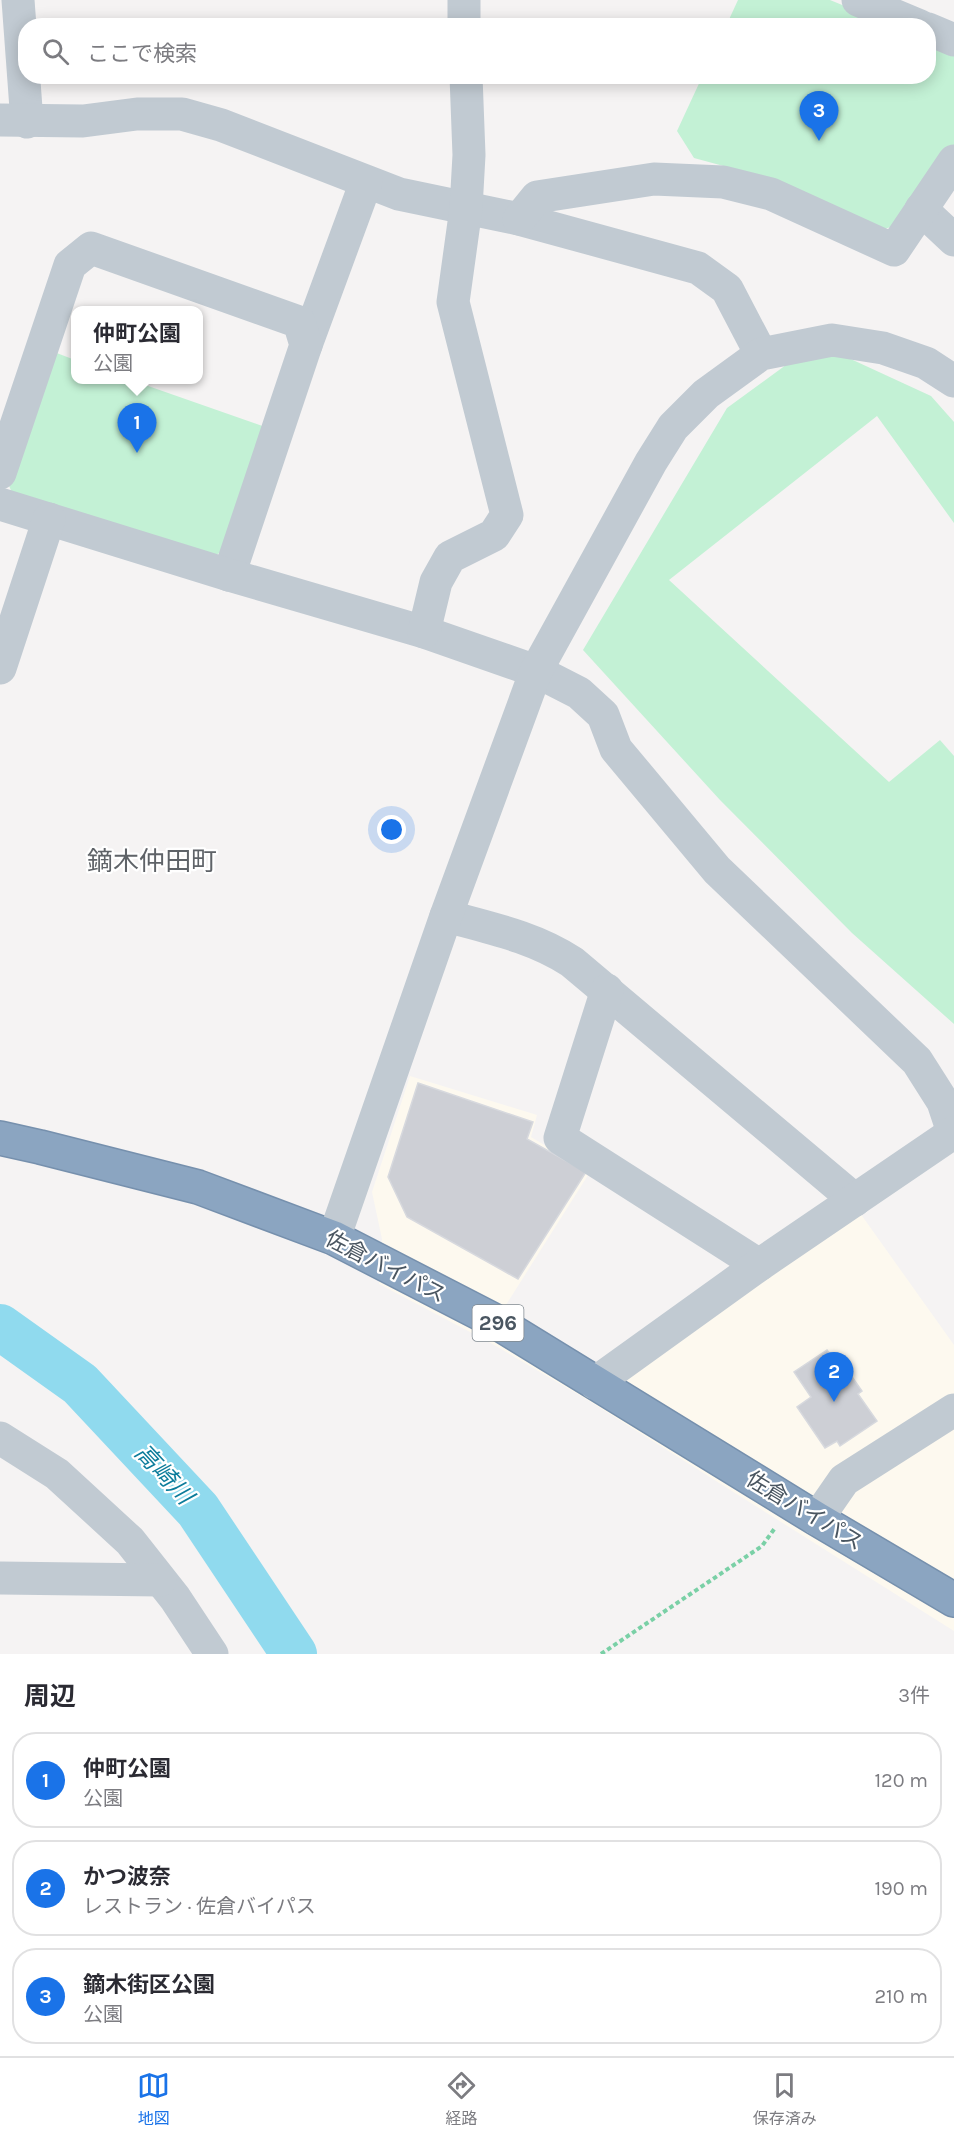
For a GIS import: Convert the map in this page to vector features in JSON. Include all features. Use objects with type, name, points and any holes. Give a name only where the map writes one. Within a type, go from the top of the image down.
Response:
[{"type":"highway","name":"佐倉バイパス","points":[[0,1138],[198,1187],[334,1238],[493,1320],[954,1600]]},
{"type":"street","points":[[18,0],[14,121],[83,120],[137,114],[182,114],[221,125],[399,194],[519,219],[698,268],[727,289],[761,354]]},
{"type":"street","points":[[464,0],[465,18]]},
{"type":"street","points":[[858,0],[901,18]]},
{"type":"street","points":[[936,32],[954,40]]},
{"type":"street","points":[[423,632],[436,582],[450,557],[494,535],[507,515],[453,302],[466,208],[469,156],[466,84]]},
{"type":"street","points":[[519,219],[537,196],[654,179],[723,182],[771,194],[894,250],[954,160]]},
{"type":"street","points":[[229,575],[306,345],[366,182]]},
{"type":"street","points":[[921,209],[954,240]]},
{"type":"street","points":[[0,473],[70,265],[91,248],[299,322],[306,345]]},
{"type":"street","points":[[334,1238],[446,916],[536,671],[651,462],[673,427],[706,394],[761,354],[832,340],[883,348],[926,363],[954,381]]},
{"type":"street","points":[[0,504],[423,632],[536,671],[579,693],[603,715],[616,748],[717,870],[917,1061],[944,1102],[953,1134],[759,1265],[595,1383]]},
{"type":"street","points":[[0,668],[49,519]]},
{"type":"street","points":[[446,916],[514,934],[554,950],[607,990],[855,1200]]},
{"type":"street","points":[[607,990],[560,1138],[759,1265]]},
{"type":"street","points":[[806,1511],[844,1480],[954,1410]]},
{"type":"street","points":[[0,1438],[57,1474],[130,1541],[175,1598],[212,1654]]},
{"type":"street","points":[[0,1578],[160,1580]]},
{"type":"path","points":[[601,1654],[762,1546],[806,1511]]},
{"type":"shaded area","points":[[410,1076],[537,1115],[531,1137],[590,1172],[504,1308],[614,1381],[855,1206],[954,1345],[954,1631],[586,1399],[489,1342],[379,1284],[382,1239],[372,1192]]},
{"type":"green space","points":[[738,0],[830,0],[874,18],[730,18]]},
{"type":"green space","points":[[936,44],[954,52],[954,151],[894,226],[878,231],[753,174],[694,158],[677,131],[699,84],[936,84]]},
{"type":"green space","points":[[816,343],[931,396],[954,422],[954,523],[877,416],[669,580],[889,782],[940,740],[954,756],[954,1024],[852,933],[720,800],[583,650],[727,408]]},
{"type":"green space","points":[[54,352],[71,358],[71,384],[142,384],[268,428],[224,550],[208,560],[14,498],[6,478]]},
{"type":"building","points":[[418,1083],[533,1122],[527,1139],[586,1172],[518,1279],[407,1217],[388,1177]]},
{"type":"building","points":[[827,1350],[844,1374],[848,1371],[862,1391],[858,1394],[877,1421],[840,1446],[837,1441],[825,1448],[797,1407],[811,1397],[794,1372]]},
{"type":"waterway","name":"高崎川","points":[[0,1327],[80,1384],[198,1510],[294,1654]]},
{"type":"place","name":"鏑木街区公園","points":[[819,141]]},
{"type":"place","name":"仲町公園","points":[[137,453]]},
{"type":"place","name":"かつ波奈","points":[[834,1402]]},
{"type":"district","name":"鏑木仲田町","points":[[152,861]]}]
